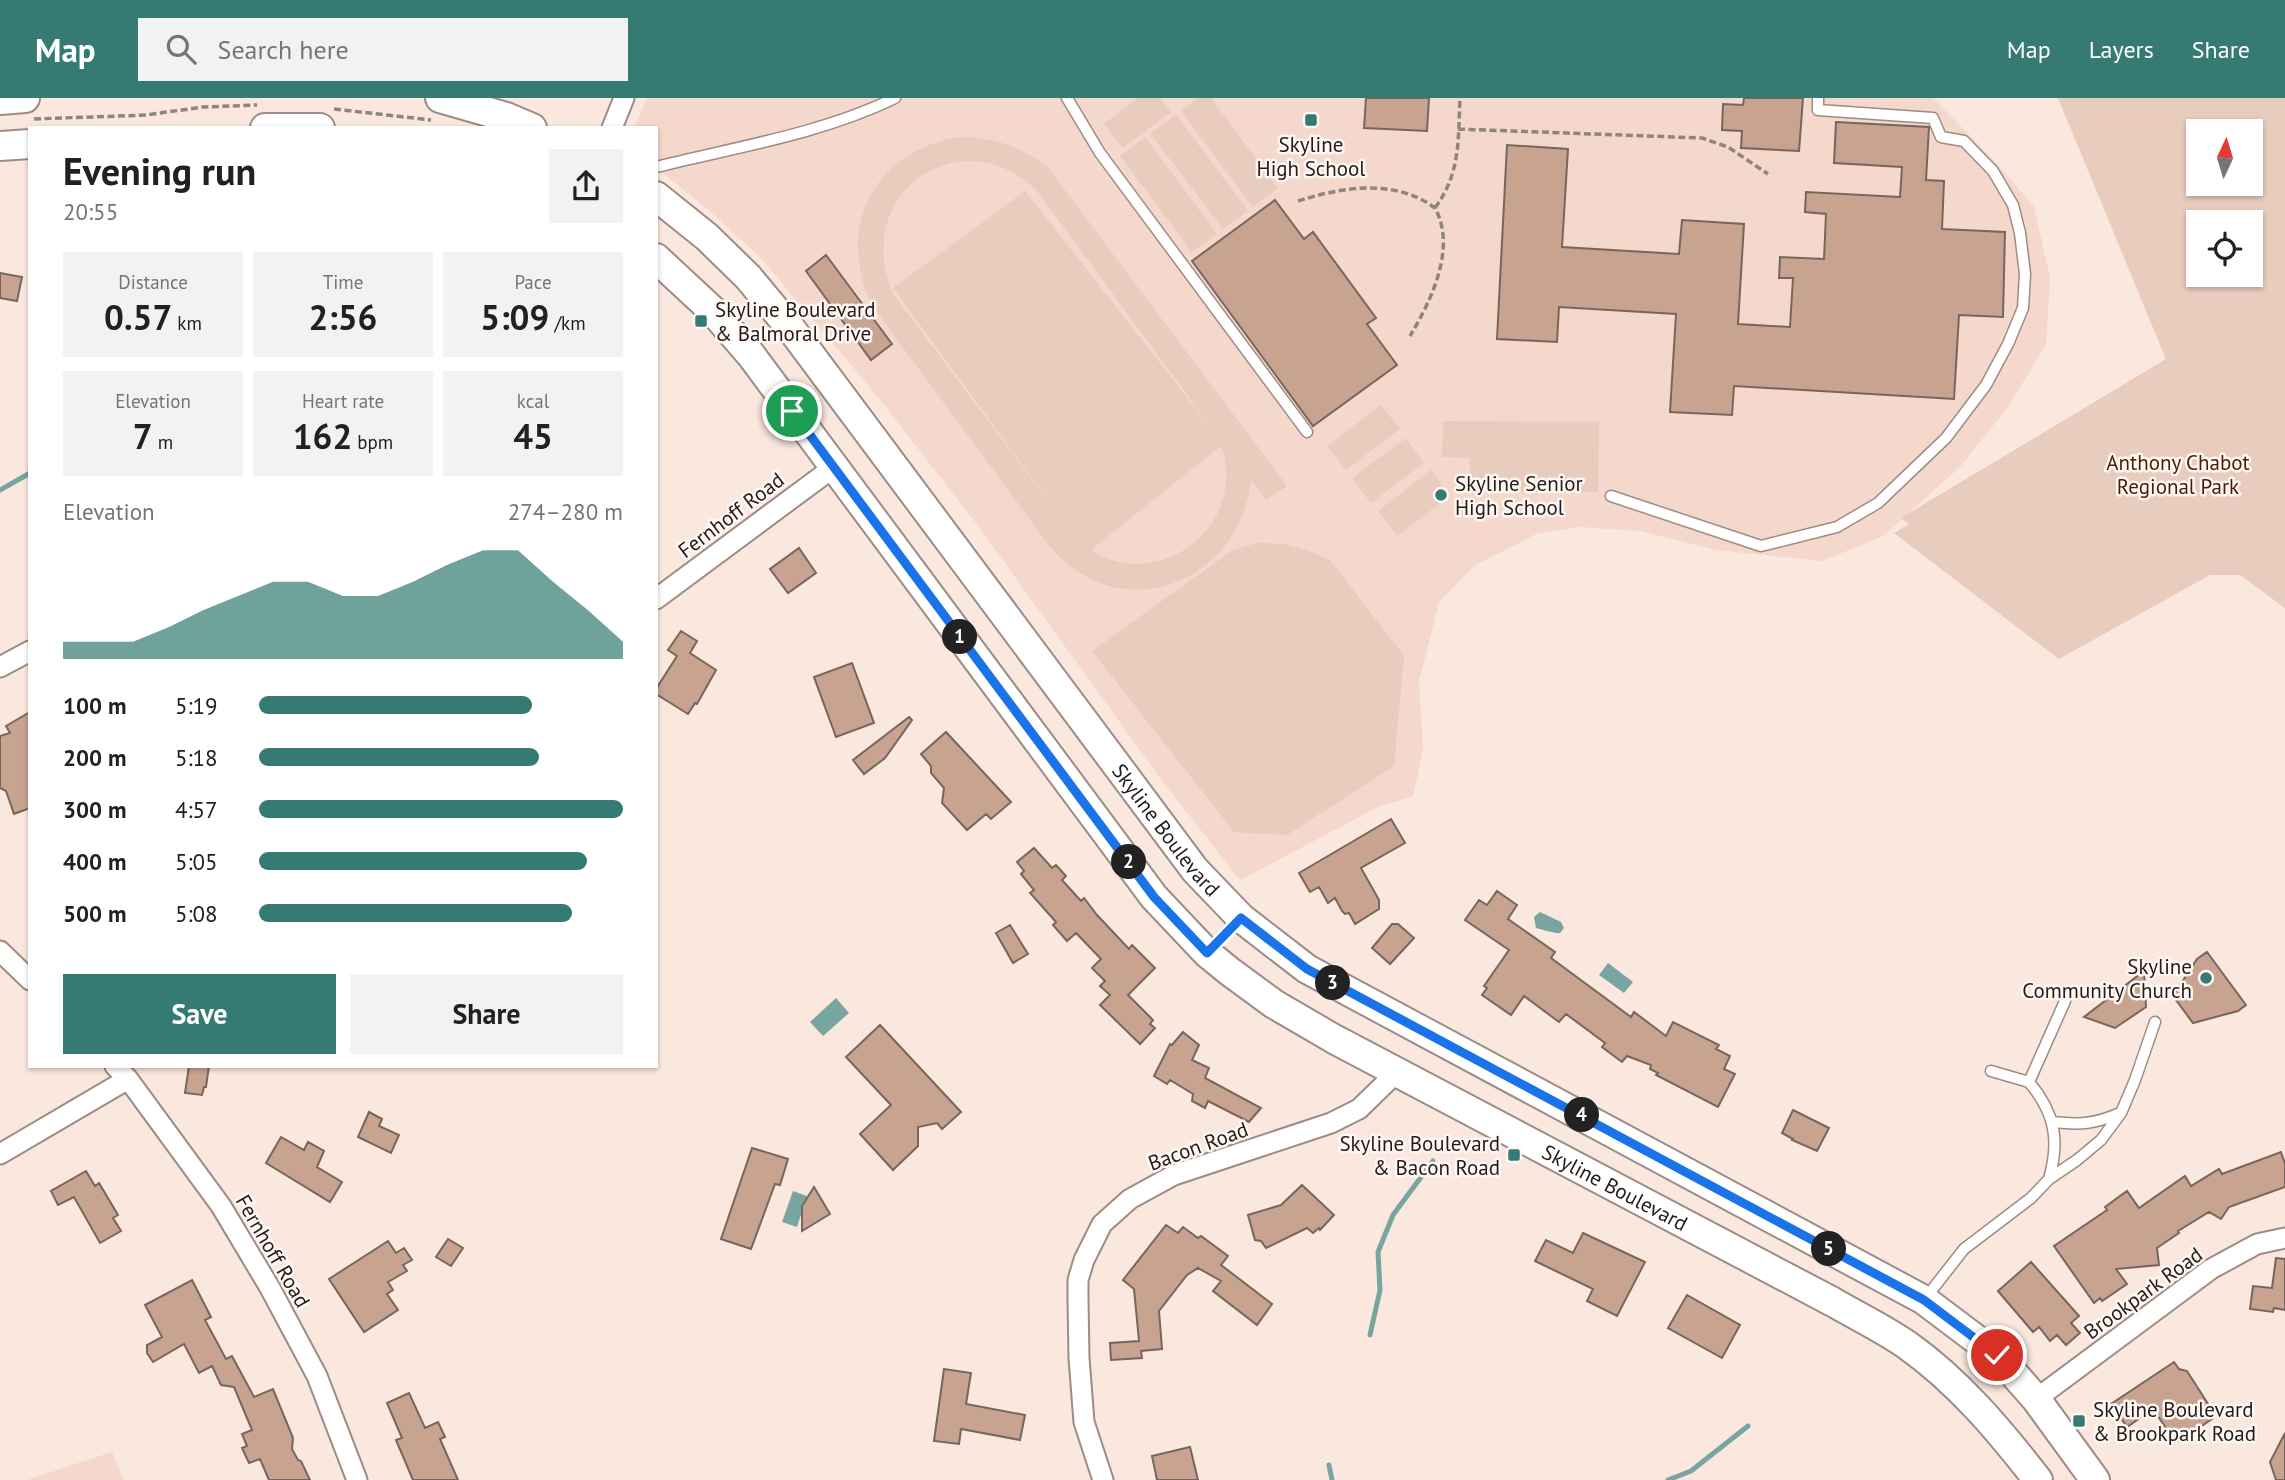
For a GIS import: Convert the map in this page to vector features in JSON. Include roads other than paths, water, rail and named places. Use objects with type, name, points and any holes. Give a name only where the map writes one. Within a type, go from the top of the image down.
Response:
[{"type":"main road","points":[[0,100],[25,98]]},
{"type":"main road","points":[[440,98],[527,126]]},
{"type":"main road","points":[[0,146],[28,144]]},
{"type":"main road","name":"Skyline Boulevard","points":[[658,198],[732,261],[792,330],[1195,870],[1241,918],[1307,969],[1924,1300],[1997,1355],[2036,1399],[2095,1480]]},
{"type":"main road","name":"Skyline Boulevard","points":[[658,260],[713,311],[751,355],[1154,897],[1207,953],[1274,1004],[1397,1072],[1833,1302],[1907,1345],[1954,1383],[1993,1423],[2038,1480]]},
{"type":"street","points":[[613,126],[624,98]]},
{"type":"street","name":"Fernhoff Road","points":[[658,598],[834,467]]},
{"type":"street","points":[[0,667],[28,652]]},
{"type":"street","points":[[0,951],[28,977]]},
{"type":"street","points":[[0,1154],[121,1072]]},
{"type":"street","name":"Fernhoff Road","points":[[121,1072],[221,1206],[270,1288],[317,1376],[358,1480]]},
{"type":"street","name":"Bacon Road","points":[[1103,1480],[1084,1422],[1078,1300],[1078,1280],[1084,1260],[1102,1224],[1130,1199],[1174,1175],[1331,1123],[1359,1109],[1397,1072]]},
{"type":"street","name":"Brookpark Road","points":[[2036,1399],[2211,1269],[2256,1244],[2285,1238]]},
{"type":"lane","points":[[658,167],[835,123],[895,98]]},
{"type":"lane","points":[[1067,98],[1100,153],[1307,432]]},
{"type":"lane","points":[[1611,496],[1761,546],[1837,527],[1878,503],[1946,438],[1986,385],[2008,344],[2023,308],[2025,274],[2013,205],[1993,171],[1964,141],[1941,137],[1933,118],[1818,110],[1818,98]]},
{"type":"lane","points":[[1207,953],[1241,918]]},
{"type":"lane","points":[[2029,1082],[2065,1001]]},
{"type":"lane","points":[[1924,1300],[1964,1249],[2101,1140],[2121,1113],[2155,1022]]},
{"type":"lane","points":[[1992,1070],[2029,1082],[2053,1122],[2056,1138],[2049,1179]]},
{"type":"lane","points":[[2053,1122],[2080,1125],[2121,1113]]},
{"type":"water","points":[[1540,912],[1561,922],[1564,928],[1560,933],[1536,928],[1534,917]]},
{"type":"water","points":[[1608,963],[1633,982],[1624,993],[1599,975]]},
{"type":"water","points":[[836,998],[849,1013],[823,1036],[810,1022]]},
{"type":"water","points":[[793,1191],[807,1196],[797,1227],[782,1222]]},
{"type":"waterway","points":[[0,490],[28,474]]},
{"type":"waterway","points":[[1370,1335],[1380,1290],[1378,1252],[1393,1215],[1433,1161]]},
{"type":"waterway","points":[[1668,1480],[1691,1471],[1748,1426]]},
{"type":"waterway","points":[[1329,1465],[1332,1480]]},
{"type":"place","name":"Skyline High School","points":[[1311,120]]},
{"type":"place","name":"Skyline Boulevard & Balmoral Drive","points":[[701,321]]},
{"type":"place","name":"Skyline Senior High School","points":[[1441,495]]},
{"type":"place","name":"Skyline Community Church","points":[[2206,978]]},
{"type":"place","name":"Skyline Boulevard & Bacon Road","points":[[1514,1155]]},
{"type":"place","name":"Skyline Boulevard & Brookpark Road","points":[[2079,1421]]},
{"type":"park label","name":"Anthony Chabot Regional Park","points":[[2178,474]]}]
